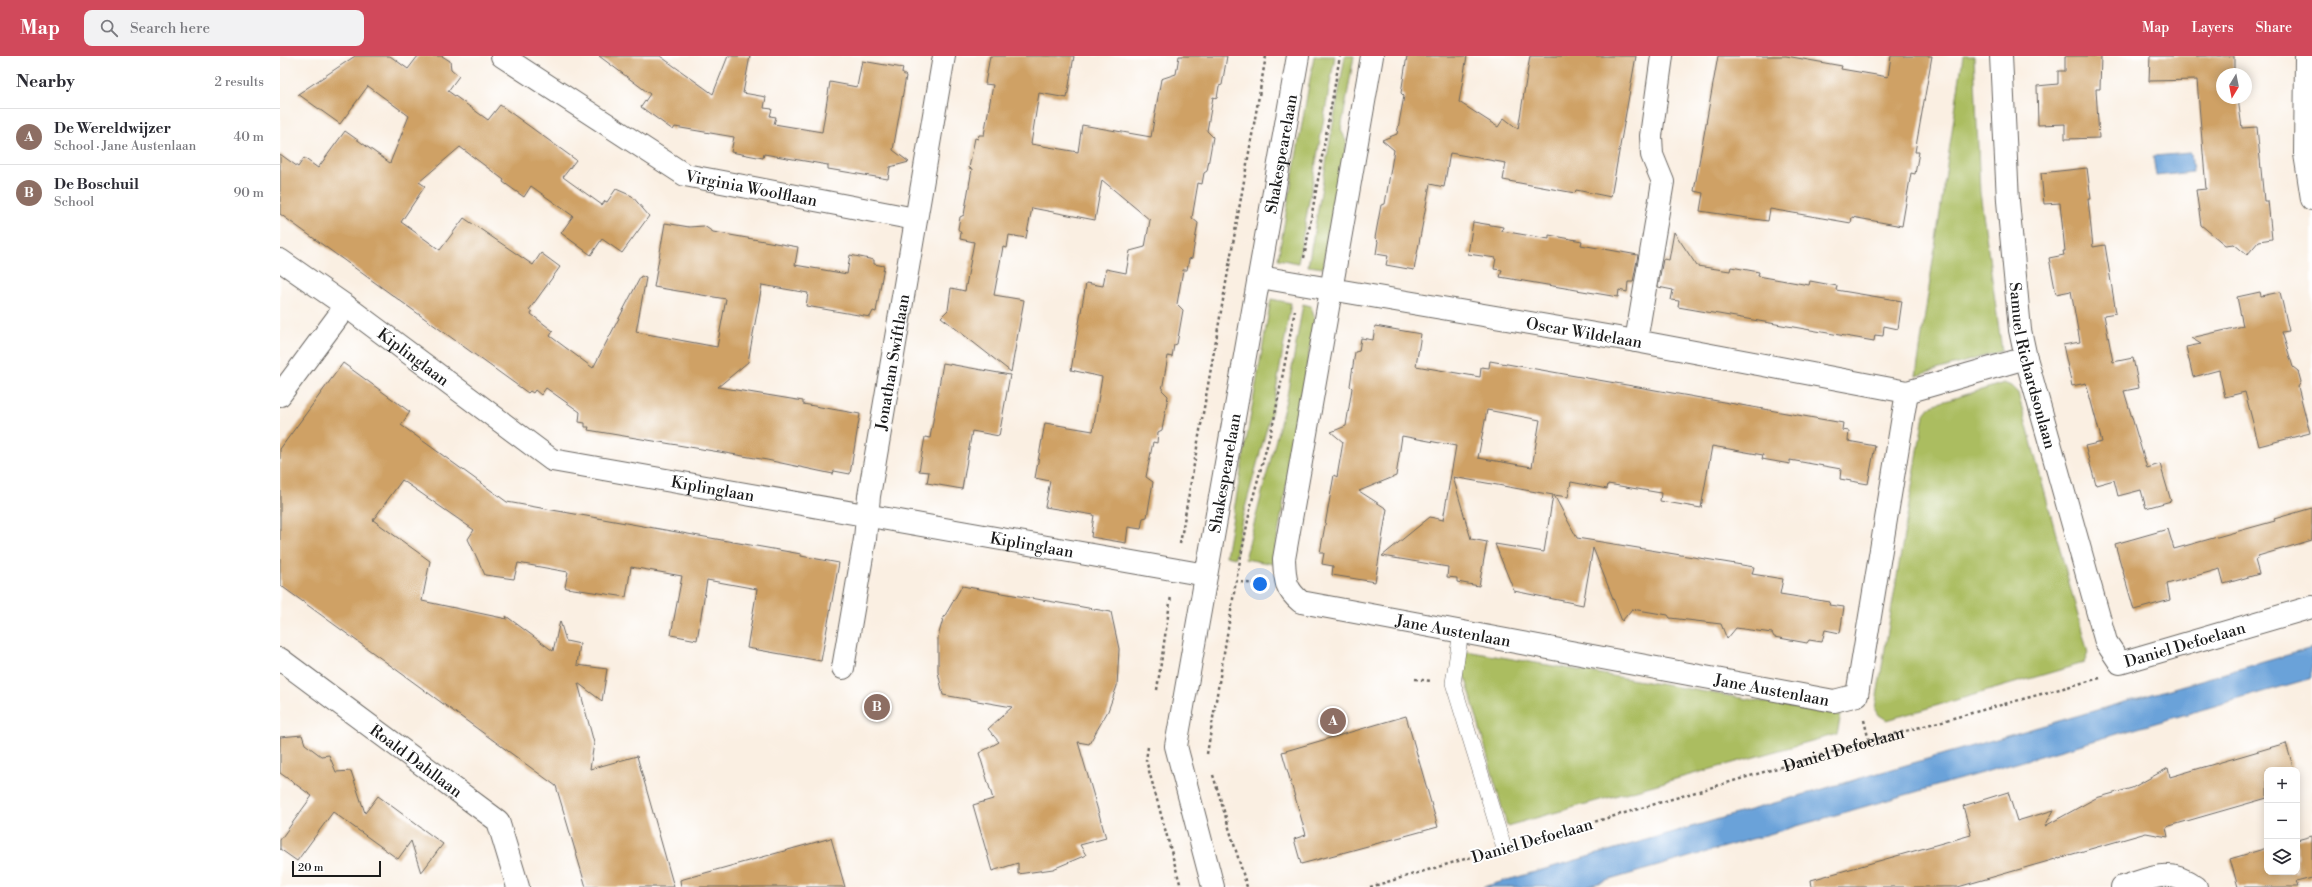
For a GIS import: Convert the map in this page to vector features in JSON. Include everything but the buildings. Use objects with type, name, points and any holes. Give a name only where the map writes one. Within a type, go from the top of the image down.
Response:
[{"type":"street","name":"Virginia Woolflaan","points":[[502,56],[685,175],[915,219]]},
{"type":"street","name":"Jonathan Swiftlaan","points":[[843,668],[868,514],[869,496],[944,56]]},
{"type":"street","name":"Shakespearelaan","points":[[1213,887],[1176,746],[1298,56]]},
{"type":"street","points":[[1290,592],[1285,578],[1284,559],[1333,288],[1372,56]]},
{"type":"street","points":[[1636,340],[1663,182],[1652,155],[1651,136],[1662,56]]},
{"type":"street","name":"Samuel Richardsonlaan","points":[[2002,56],[2008,200],[2020,330],[2026,358],[2106,642],[2120,663]]},
{"type":"street","points":[[2306,56],[2305,154],[2312,199]]},
{"type":"street","name":"Kiplinglaan","points":[[280,260],[346,306],[552,460],[868,514],[1206,575]]},
{"type":"street","name":"Oscar Wildelaan","points":[[1260,277],[1333,288],[1636,340],[1907,392]]},
{"type":"street","points":[[280,395],[346,306]]},
{"type":"street","points":[[1907,392],[2026,358]]},
{"type":"street","name":"Jane Austenlaan","points":[[1290,592],[1301,602],[1834,701],[1856,695],[1907,392]]},
{"type":"street","name":"Daniel Defoelaan","points":[[2120,663],[2312,607]]},
{"type":"street","name":"Roald Dahllaan","points":[[280,659],[498,821],[518,887]]},
{"type":"street","points":[[2122,887],[2164,875],[2181,877],[2196,887]]},
{"type":"lane","points":[[1461,632],[1453,683],[1504,848]]},
{"type":"path","points":[[1304,263],[1340,56]]},
{"type":"path","name":"Shakespearelaan","points":[[1209,760],[1207,753],[1236,581],[1251,505],[1274,420],[1295,308]]},
{"type":"path","points":[[1206,575],[1290,592]]},
{"type":"path","name":"Daniel Defoelaan","points":[[1370,887],[1869,741],[2110,676],[2120,663]]},
{"type":"path","points":[[1213,774],[1246,887]]},
{"type":"green space","points":[[1314,56],[1335,56],[1298,263],[1278,259]]},
{"type":"green space","points":[[1345,56],[1354,56],[1341,130],[1347,142],[1323,268],[1308,266]]},
{"type":"green space","points":[[1963,56],[1974,56],[1980,192],[2002,351],[1916,376]]},
{"type":"green space","points":[[1271,299],[1291,303],[1274,402],[1242,519],[1235,558],[1226,556]]},
{"type":"green space","points":[[1303,304],[1311,306],[1315,320],[1273,564],[1245,559],[1287,396]]},
{"type":"green space","points":[[2004,383],[2011,386],[2018,393],[2088,653],[2084,663],[1887,720],[1879,715],[1875,708],[1924,415],[1932,405]]},
{"type":"green space","points":[[1466,651],[1841,715],[1837,734],[1507,826],[1464,672]]},
{"type":"water","points":[[2191,153],[2193,172],[2156,176],[2153,156]]},
{"type":"water","points":[[2312,648],[2312,678],[1585,887],[1483,887]]},
{"type":"place","name":"De Boschuil","points":[[877,707]]},
{"type":"place","name":"De Wereldwijzer","points":[[1333,721]]}]
